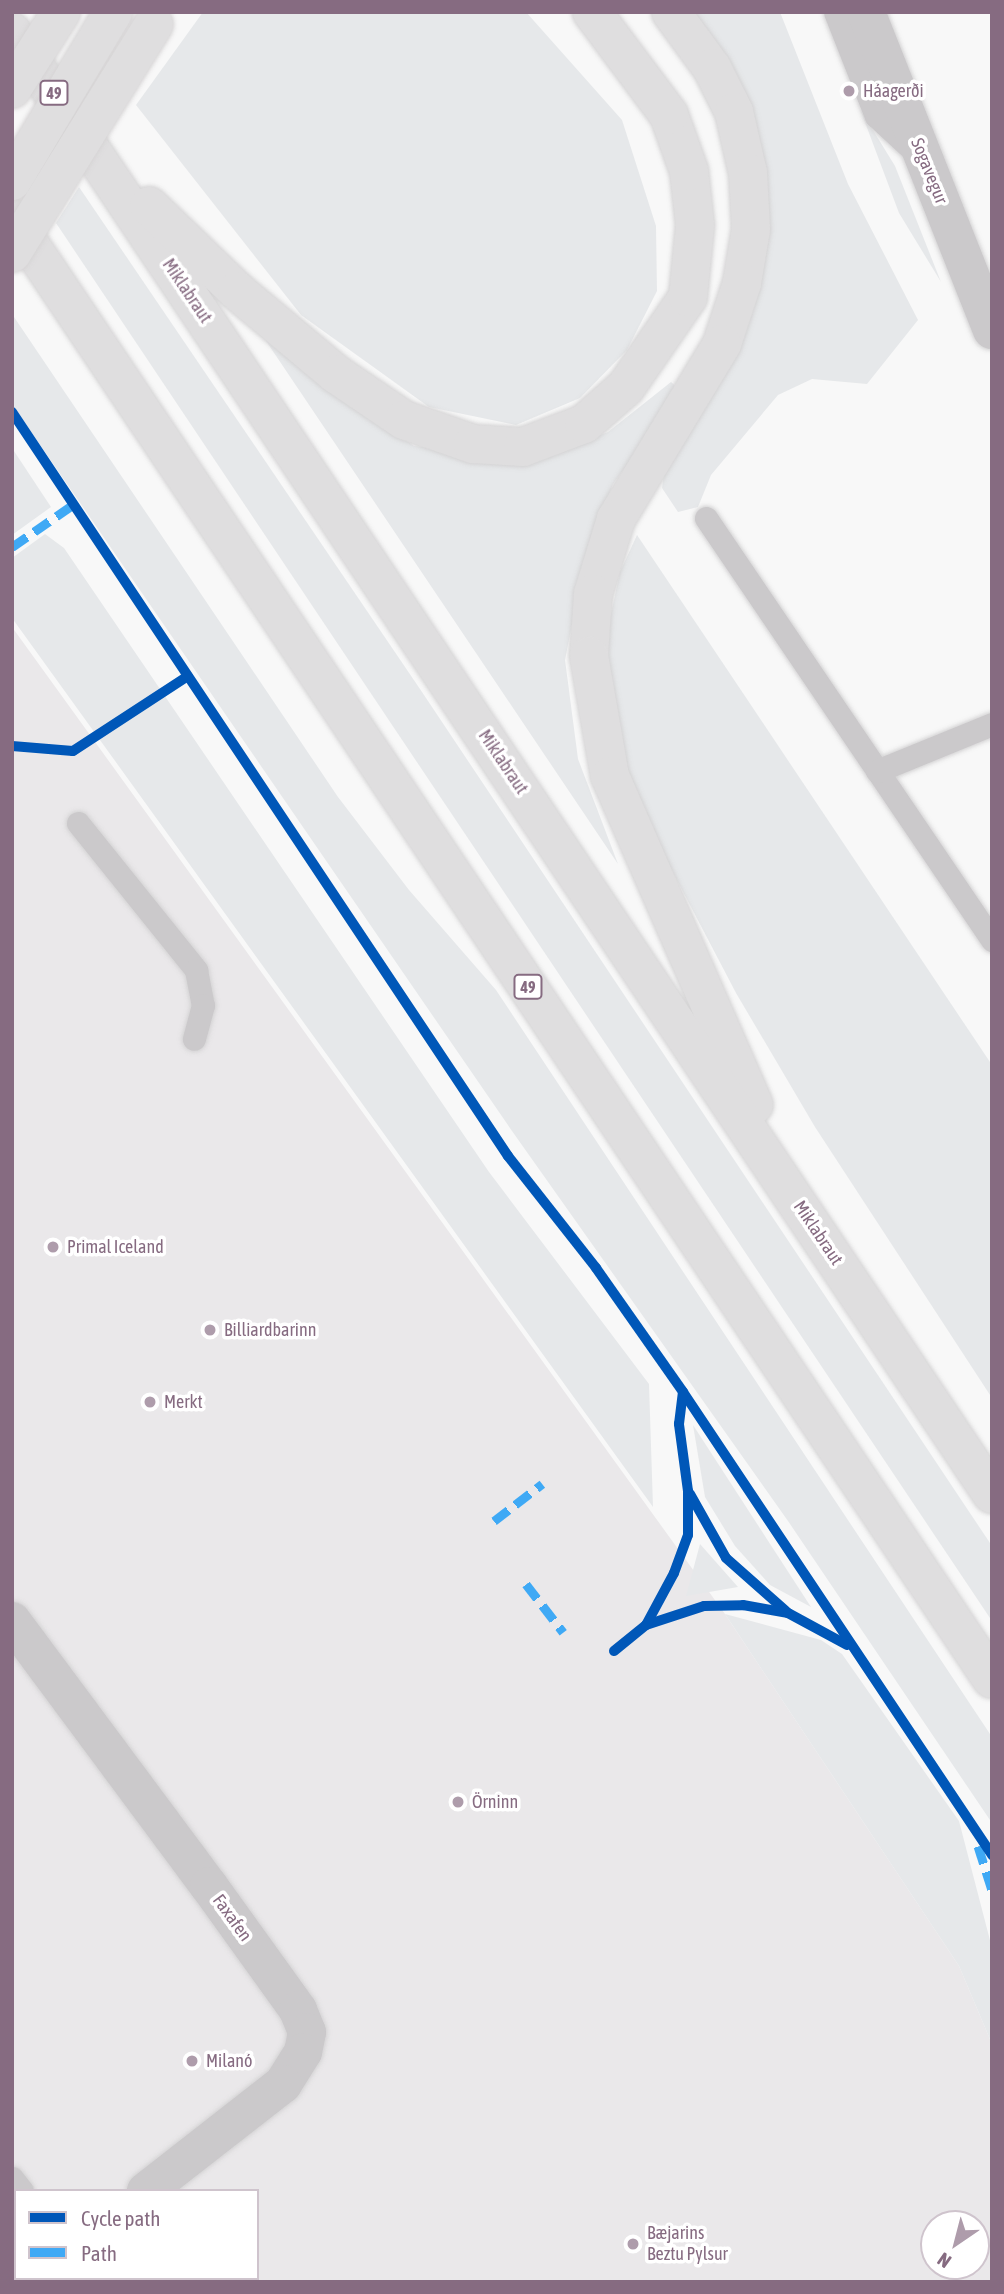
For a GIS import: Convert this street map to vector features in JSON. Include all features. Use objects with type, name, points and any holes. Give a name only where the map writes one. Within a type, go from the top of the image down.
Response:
[{"type":"main road","points":[[12,89],[61,12]]},
{"type":"main road","points":[[12,181],[113,12]]},
{"type":"main road","points":[[95,153],[237,291],[336,374],[404,420],[473,444],[523,447],[584,424],[626,387],[688,297],[695,225],[689,171],[669,115],[592,12]]},
{"type":"main road","points":[[671,12],[712,68],[734,112],[748,173],[751,229],[742,283],[722,344],[616,519],[593,594],[589,656],[593,699],[610,776],[796,1200]]},
{"type":"main road","points":[[12,253],[159,18]]},
{"type":"main road","name":"Miklabraut","points":[[12,32],[992,1493]]},
{"type":"main road","name":"49","points":[[12,218],[992,1679]]},
{"type":"main road","points":[[12,238],[64,295]]},
{"type":"street","name":"Sogavegur","points":[[866,12],[992,330]]},
{"type":"street","name":"Faxafen","points":[[12,1621],[209,1886],[298,2010],[307,2032],[303,2052],[283,2084],[149,2189]]},
{"type":"lane","points":[[835,12],[876,116],[925,162]]},
{"type":"lane","points":[[705,517],[992,940]]},
{"type":"lane","points":[[877,771],[992,724]]},
{"type":"lane","points":[[78,823],[196,970],[203,1005],[194,1039]]},
{"type":"shaded area","points":[[203,12],[526,12],[622,120],[656,226],[657,291],[627,350],[580,398],[516,425],[429,407],[301,315],[136,105]]},
{"type":"shaded area","points":[[687,12],[780,12],[848,184],[918,320],[867,384],[812,379],[778,395],[711,475],[698,507],[678,512],[662,488],[667,455],[760,258]]},
{"type":"shaded area","points":[[860,109],[895,166],[941,282],[899,213]]},
{"type":"shaded area","points":[[79,187],[420,689],[992,1546],[992,1621],[56,223]]},
{"type":"shaded area","points":[[12,314],[338,797],[409,890],[496,990],[992,1737],[992,1823],[788,1521],[512,1131],[12,404]]},
{"type":"shaded area","points":[[262,335],[414,446],[539,459],[608,432],[671,382],[681,391],[613,484],[585,558],[565,660],[578,759],[618,864]]},
{"type":"shaded area","points":[[12,448],[51,507],[12,535]]},
{"type":"shaded area","points":[[45,534],[64,548],[489,1172],[649,1384],[653,1507],[12,618],[12,558]]},
{"type":"shaded area","points":[[637,535],[992,1065],[992,1398],[815,1127],[736,993],[656,840],[612,738],[604,646],[620,572]]},
{"type":"shaded area","points":[[12,627],[725,1614],[959,1966],[992,2044],[992,2282],[12,2282]]},
{"type":"shaded area","points":[[693,1425],[811,1607],[770,1585],[735,1546],[705,1497]]},
{"type":"shaded area","points":[[700,1544],[738,1587],[686,1596]]},
{"type":"shaded area","points":[[725,1614],[821,1640],[842,1654],[959,1821],[992,1948],[992,2044],[959,1966]]},
{"type":"marked path","points":[[12,547],[74,504]]},
{"type":"marked path","points":[[494,1521],[542,1484]]},
{"type":"marked path","points":[[526,1584],[563,1632]]},
{"type":"marked path","points":[[978,1846],[992,1890]]},
{"type":"cycle path","points":[[12,412],[508,1156],[596,1268],[683,1392],[992,1855]]},
{"type":"cycle path","points":[[12,746],[73,751],[188,676]]},
{"type":"cycle path","points":[[614,1651],[646,1625],[674,1573],[688,1535],[688,1491],[679,1424],[683,1392]]},
{"type":"cycle path","points":[[690,1494],[726,1558],[786,1611]]},
{"type":"cycle path","points":[[646,1625],[704,1606],[743,1605],[788,1613],[847,1645]]},
{"type":"place","name":"Háagerði","points":[[849,91]]},
{"type":"place","name":"Primal Iceland","points":[[53,1247]]},
{"type":"place","name":"Billiardbarinn","points":[[210,1330]]},
{"type":"place","name":"Merkt","points":[[150,1402]]},
{"type":"place","name":"Örninn","points":[[458,1802]]},
{"type":"place","name":"Milanó","points":[[192,2061]]},
{"type":"place","name":"Bæjarins Beztu Pylsur","points":[[633,2244]]}]
